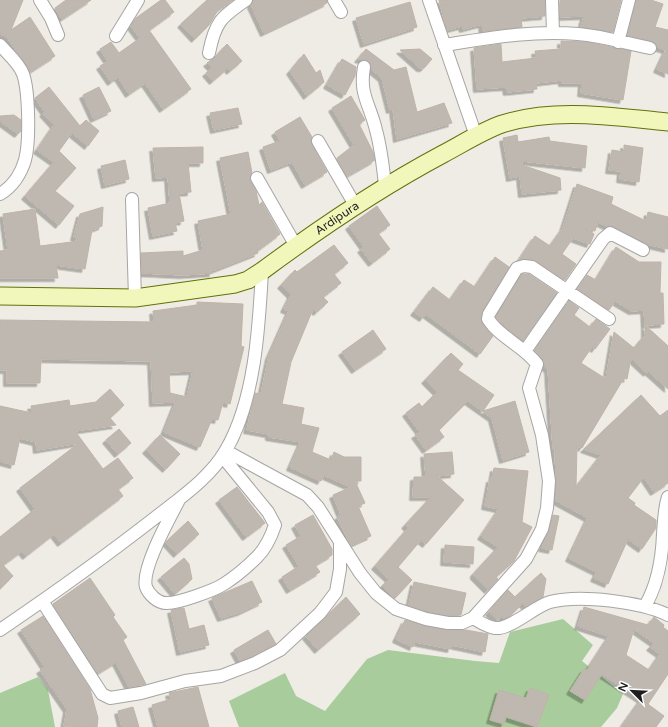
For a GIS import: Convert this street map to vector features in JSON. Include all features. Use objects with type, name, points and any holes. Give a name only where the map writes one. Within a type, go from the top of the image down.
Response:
[{"type":"street","points":[[40,0],[52,18],[58,35]]},
{"type":"street","points":[[116,36],[138,0]]},
{"type":"street","points":[[209,53],[212,38],[219,22],[225,14],[246,0]]},
{"type":"street","points":[[334,0],[341,12]]},
{"type":"street","points":[[429,0],[476,136]]},
{"type":"street","points":[[552,0],[553,33]]},
{"type":"street","points":[[618,42],[629,0]]},
{"type":"street","points":[[444,45],[520,34],[553,33],[579,34],[650,48]]},
{"type":"street","points":[[0,45],[19,66],[23,75],[27,104],[25,160],[17,177],[8,189],[0,194]]},
{"type":"street","points":[[364,67],[362,86],[377,132],[382,155],[385,185]]},
{"type":"street","name":"Ardipura","points":[[0,296],[135,298],[161,296],[235,284],[248,280],[262,271],[355,204],[385,185],[476,136],[502,124],[576,114],[668,122]]},
{"type":"street","points":[[318,141],[355,204]]},
{"type":"street","points":[[257,178],[296,246]]},
{"type":"street","points":[[132,199],[135,298]]},
{"type":"street","points":[[525,351],[603,239],[610,233],[643,250]]},
{"type":"street","points":[[224,453],[307,495],[318,507],[360,573],[376,593],[396,609],[426,619],[448,623],[462,623],[473,618],[526,559],[542,528],[547,508],[548,481],[542,435],[529,388],[538,366],[525,351],[496,329],[488,319],[493,306],[517,268],[524,266],[532,267],[609,319]]},
{"type":"street","points":[[0,630],[42,601],[181,497],[205,475],[224,453],[235,433],[245,401],[253,363],[260,320],[262,271]]},
{"type":"street","points":[[181,497],[159,539],[148,570],[146,586],[152,596],[159,602],[168,604],[201,594],[224,584],[258,556],[271,538],[274,525],[268,512],[224,453]]},
{"type":"street","points":[[645,606],[656,583],[661,564],[665,509],[668,497]]},
{"type":"street","points":[[42,601],[102,694],[110,698],[141,693],[185,681],[221,676],[255,663],[280,650],[320,613],[336,592],[340,569],[340,540]]},
{"type":"street","points":[[473,618],[488,626],[502,628],[549,602],[570,598],[645,606],[668,615]]},
{"type":"green space","points":[[563,619],[593,645],[582,661],[623,694],[617,708],[601,727],[239,727],[229,701],[285,673],[296,696],[325,711],[367,659],[388,650],[499,663],[510,632]]},
{"type":"green space","points":[[38,677],[48,690],[55,727],[0,727],[0,693]]},
{"type":"building","points":[[0,0],[23,0],[11,30],[30,17],[55,56],[30,72],[7,37],[0,34]]},
{"type":"building","points":[[66,0],[91,0],[62,19],[55,8]]},
{"type":"building","points":[[161,0],[165,0],[174,12],[149,30],[191,89],[163,109],[145,83],[129,94],[118,77],[111,82],[100,66],[108,61],[100,49],[111,42],[119,53],[140,38],[131,26],[136,18]]},
{"type":"building","points":[[207,0],[233,0],[218,10],[209,25],[195,39],[181,24]]},
{"type":"building","points":[[253,0],[327,0],[327,3],[264,33],[251,5]]},
{"type":"building","points":[[439,0],[545,0],[545,16],[521,18],[522,27],[483,31],[482,24],[463,29],[462,26],[447,30]]},
{"type":"building","points":[[560,0],[621,0],[613,32],[581,27],[584,16],[560,17]]},
{"type":"building","points":[[636,0],[651,0],[663,4],[655,27],[668,30],[668,74],[657,69],[666,50],[657,47],[652,41],[628,35]]},
{"type":"building","points":[[410,2],[417,27],[364,44],[356,18]]},
{"type":"building","points":[[561,41],[586,42],[631,51],[623,100],[581,93],[582,83],[562,83],[562,80],[536,83],[537,89],[507,92],[506,87],[477,89],[474,48],[501,44],[502,62],[536,58],[535,51],[561,49]]},
{"type":"building","points":[[227,44],[242,61],[230,71],[228,68],[213,81],[206,73],[212,68],[207,63]]},
{"type":"building","points":[[366,49],[394,70],[406,67],[417,112],[444,103],[452,123],[397,139],[393,109],[390,110],[382,78],[371,69],[369,61],[358,59]]},
{"type":"building","points":[[420,49],[432,59],[424,68],[420,68],[400,50]]},
{"type":"building","points":[[304,54],[316,73],[320,70],[324,82],[307,96],[290,71]]},
{"type":"building","points":[[342,59],[356,67],[355,76],[345,95],[327,85]]},
{"type":"building","points":[[49,87],[80,126],[86,120],[99,131],[88,146],[72,133],[59,151],[76,168],[55,191],[74,206],[59,225],[25,196],[54,162],[37,150],[54,125],[43,113],[45,112],[35,98]]},
{"type":"building","points":[[99,87],[111,111],[94,119],[83,95]]},
{"type":"building","points":[[351,96],[365,120],[359,124],[373,152],[375,160],[347,176],[337,158],[354,145],[332,108]]},
{"type":"building","points":[[238,108],[242,124],[214,130],[210,113]]},
{"type":"building","points":[[14,115],[21,120],[21,131],[18,134],[0,121],[0,116]]},
{"type":"building","points":[[300,117],[312,137],[312,145],[327,172],[305,185],[292,162],[271,170],[263,147],[280,141],[275,132]]},
{"type":"building","points":[[517,135],[518,142],[549,137],[550,141],[587,146],[585,168],[522,161],[522,165],[560,178],[561,190],[522,194],[520,176],[510,178],[503,138]]},
{"type":"building","points":[[624,145],[643,148],[639,182],[620,179],[621,171],[609,170],[612,150],[624,152]]},
{"type":"building","points":[[203,147],[203,163],[188,163],[191,192],[179,193],[184,221],[175,223],[177,231],[153,236],[148,208],[170,203],[168,177],[156,178],[153,148]]},
{"type":"building","points":[[248,152],[252,173],[250,178],[256,191],[259,205],[262,202],[280,234],[257,251],[258,253],[212,271],[213,273],[183,275],[142,273],[141,253],[183,251],[183,256],[203,250],[198,221],[231,214],[220,158]]},
{"type":"building","points":[[125,160],[129,179],[105,185],[101,166]]},
{"type":"building","points":[[577,184],[613,197],[611,204],[646,221],[648,212],[668,217],[668,249],[647,244],[613,226],[607,226],[598,222],[595,231],[585,229],[594,234],[590,244],[573,238],[562,254],[576,264],[565,280],[536,261],[519,260],[535,236],[550,246],[563,228]]},
{"type":"building","points":[[377,206],[390,225],[378,233],[390,249],[372,263],[361,249],[364,247],[349,226]]},
{"type":"building","points":[[103,207],[102,226],[92,230],[85,269],[56,265],[58,278],[0,278],[0,251],[8,250],[3,214],[35,209],[40,246],[79,241],[74,237],[80,214]]},
{"type":"building","points":[[334,245],[348,263],[334,274],[341,283],[323,297],[328,302],[317,312],[313,309],[291,362],[282,404],[304,408],[301,424],[319,428],[312,452],[331,460],[334,452],[344,457],[361,457],[361,481],[355,481],[365,503],[358,506],[371,536],[351,545],[337,517],[341,515],[333,495],[351,487],[324,475],[321,481],[290,467],[301,442],[269,437],[269,434],[247,430],[255,393],[261,394],[269,356],[289,311],[284,309],[291,295],[281,285],[295,270],[297,272]]},
{"type":"building","points":[[616,247],[639,262],[661,262],[660,293],[663,293],[664,324],[645,325],[644,310],[632,311],[615,301],[609,310],[578,289],[587,275],[596,280]]},
{"type":"building","points":[[495,257],[509,267],[482,312],[482,323],[493,336],[480,354],[426,314],[423,318],[414,312],[433,287],[450,300],[464,280],[475,287]]},
{"type":"building","points":[[522,274],[529,274],[557,293],[523,341],[504,326],[496,317]]},
{"type":"building","points":[[569,301],[579,308],[574,315],[590,327],[596,319],[610,329],[595,349],[592,347],[581,363],[606,379],[614,332],[634,348],[645,335],[645,325],[668,346],[668,389],[648,371],[647,373],[631,358],[627,379],[624,378],[582,448],[577,446],[576,487],[601,455],[584,449],[641,395],[660,416],[668,410],[668,483],[654,492],[644,477],[628,498],[635,503],[634,505],[656,520],[656,528],[642,549],[628,539],[608,584],[594,578],[597,572],[569,558],[588,518],[555,500],[555,449],[553,449],[548,369],[544,366],[544,360],[535,350]]},
{"type":"building","points":[[197,302],[243,304],[241,346],[244,347],[230,404],[223,402],[218,420],[212,419],[200,447],[164,432],[176,402],[153,403],[151,361],[41,359],[40,383],[7,383],[7,370],[0,370],[0,320],[154,322],[153,311],[197,305]],"holes":[[[193,371],[187,397],[170,393],[169,372]]]},
{"type":"building","points":[[373,330],[386,349],[355,370],[342,352]]},
{"type":"building","points":[[451,353],[463,364],[458,370],[494,395],[483,411],[515,401],[529,452],[503,460],[492,418],[468,401],[439,430],[444,437],[426,450],[415,435],[420,432],[406,413],[419,403],[422,407],[437,392],[425,380]]},
{"type":"building","points":[[110,389],[124,405],[110,418],[116,425],[75,431],[103,469],[118,458],[133,478],[118,489],[123,496],[61,543],[54,534],[26,556],[22,551],[3,565],[13,576],[0,589],[0,537],[35,509],[20,488],[79,443],[37,450],[36,442],[20,438],[14,465],[0,461],[0,406],[32,413],[31,406],[69,400],[70,406],[96,402]]},
{"type":"building","points":[[119,429],[131,443],[118,454],[106,440]]},
{"type":"building","points":[[160,435],[180,454],[166,469],[146,450]]},
{"type":"building","points":[[452,452],[454,474],[437,476],[464,500],[426,544],[421,540],[398,567],[412,580],[395,598],[382,586],[389,579],[375,566],[408,528],[405,525],[431,497],[413,497],[414,477],[426,477],[424,454]]},
{"type":"building","points":[[494,468],[528,471],[522,522],[532,527],[514,561],[496,577],[498,579],[488,590],[474,576],[474,573],[498,547],[481,536],[499,509],[485,506],[490,479],[492,479]]},
{"type":"building","points":[[237,487],[265,523],[246,537],[219,500]]},
{"type":"building","points":[[313,515],[332,549],[332,555],[315,565],[320,572],[290,590],[282,577],[299,566],[286,545],[301,536],[295,525]]},
{"type":"building","points":[[553,515],[559,516],[552,550],[542,548],[549,531]]},
{"type":"building","points":[[188,521],[199,534],[177,554],[166,542]]},
{"type":"building","points":[[445,545],[474,547],[473,564],[444,562]]},
{"type":"building","points":[[184,558],[189,564],[192,579],[175,594],[161,577]]},
{"type":"building","points":[[541,573],[546,579],[543,597],[525,606],[523,603],[510,616],[504,619],[502,616],[497,620],[489,612],[508,590],[515,597]]},
{"type":"building","points":[[90,578],[115,615],[113,617],[127,637],[123,640],[146,684],[129,687],[116,662],[98,673],[53,604]]},
{"type":"building","points":[[252,581],[262,602],[241,612],[221,618],[212,598]]},
{"type":"building","points":[[414,582],[466,593],[461,615],[449,616],[428,612],[409,605]]},
{"type":"building","points":[[346,597],[360,614],[318,650],[306,636]]},
{"type":"building","points":[[584,607],[648,625],[654,617],[664,625],[663,627],[668,631],[668,674],[648,704],[602,674],[585,700],[570,691],[584,669],[587,670],[609,636],[578,626]],"holes":[[[634,629],[654,643],[650,647],[660,654],[649,670],[626,655]]]},
{"type":"building","points":[[184,608],[189,629],[204,625],[209,645],[180,652],[171,610]]},
{"type":"building","points":[[43,616],[90,689],[98,718],[97,727],[64,726],[67,709],[40,670],[45,667],[21,630]]},
{"type":"building","points":[[405,620],[425,626],[447,630],[466,630],[488,634],[485,652],[452,645],[451,649],[415,642],[413,647],[396,639]]},
{"type":"building","points":[[268,630],[276,644],[240,661],[234,650]]},
{"type":"building","points":[[198,687],[209,727],[158,727],[152,705],[171,699],[169,693]]},
{"type":"building","points":[[530,688],[549,695],[537,727],[506,717],[504,724],[490,720],[499,690],[526,698]]},
{"type":"building","points":[[641,699],[664,716],[656,727],[621,727]]},
{"type":"building","points":[[133,707],[139,727],[122,727],[118,711]]}]
